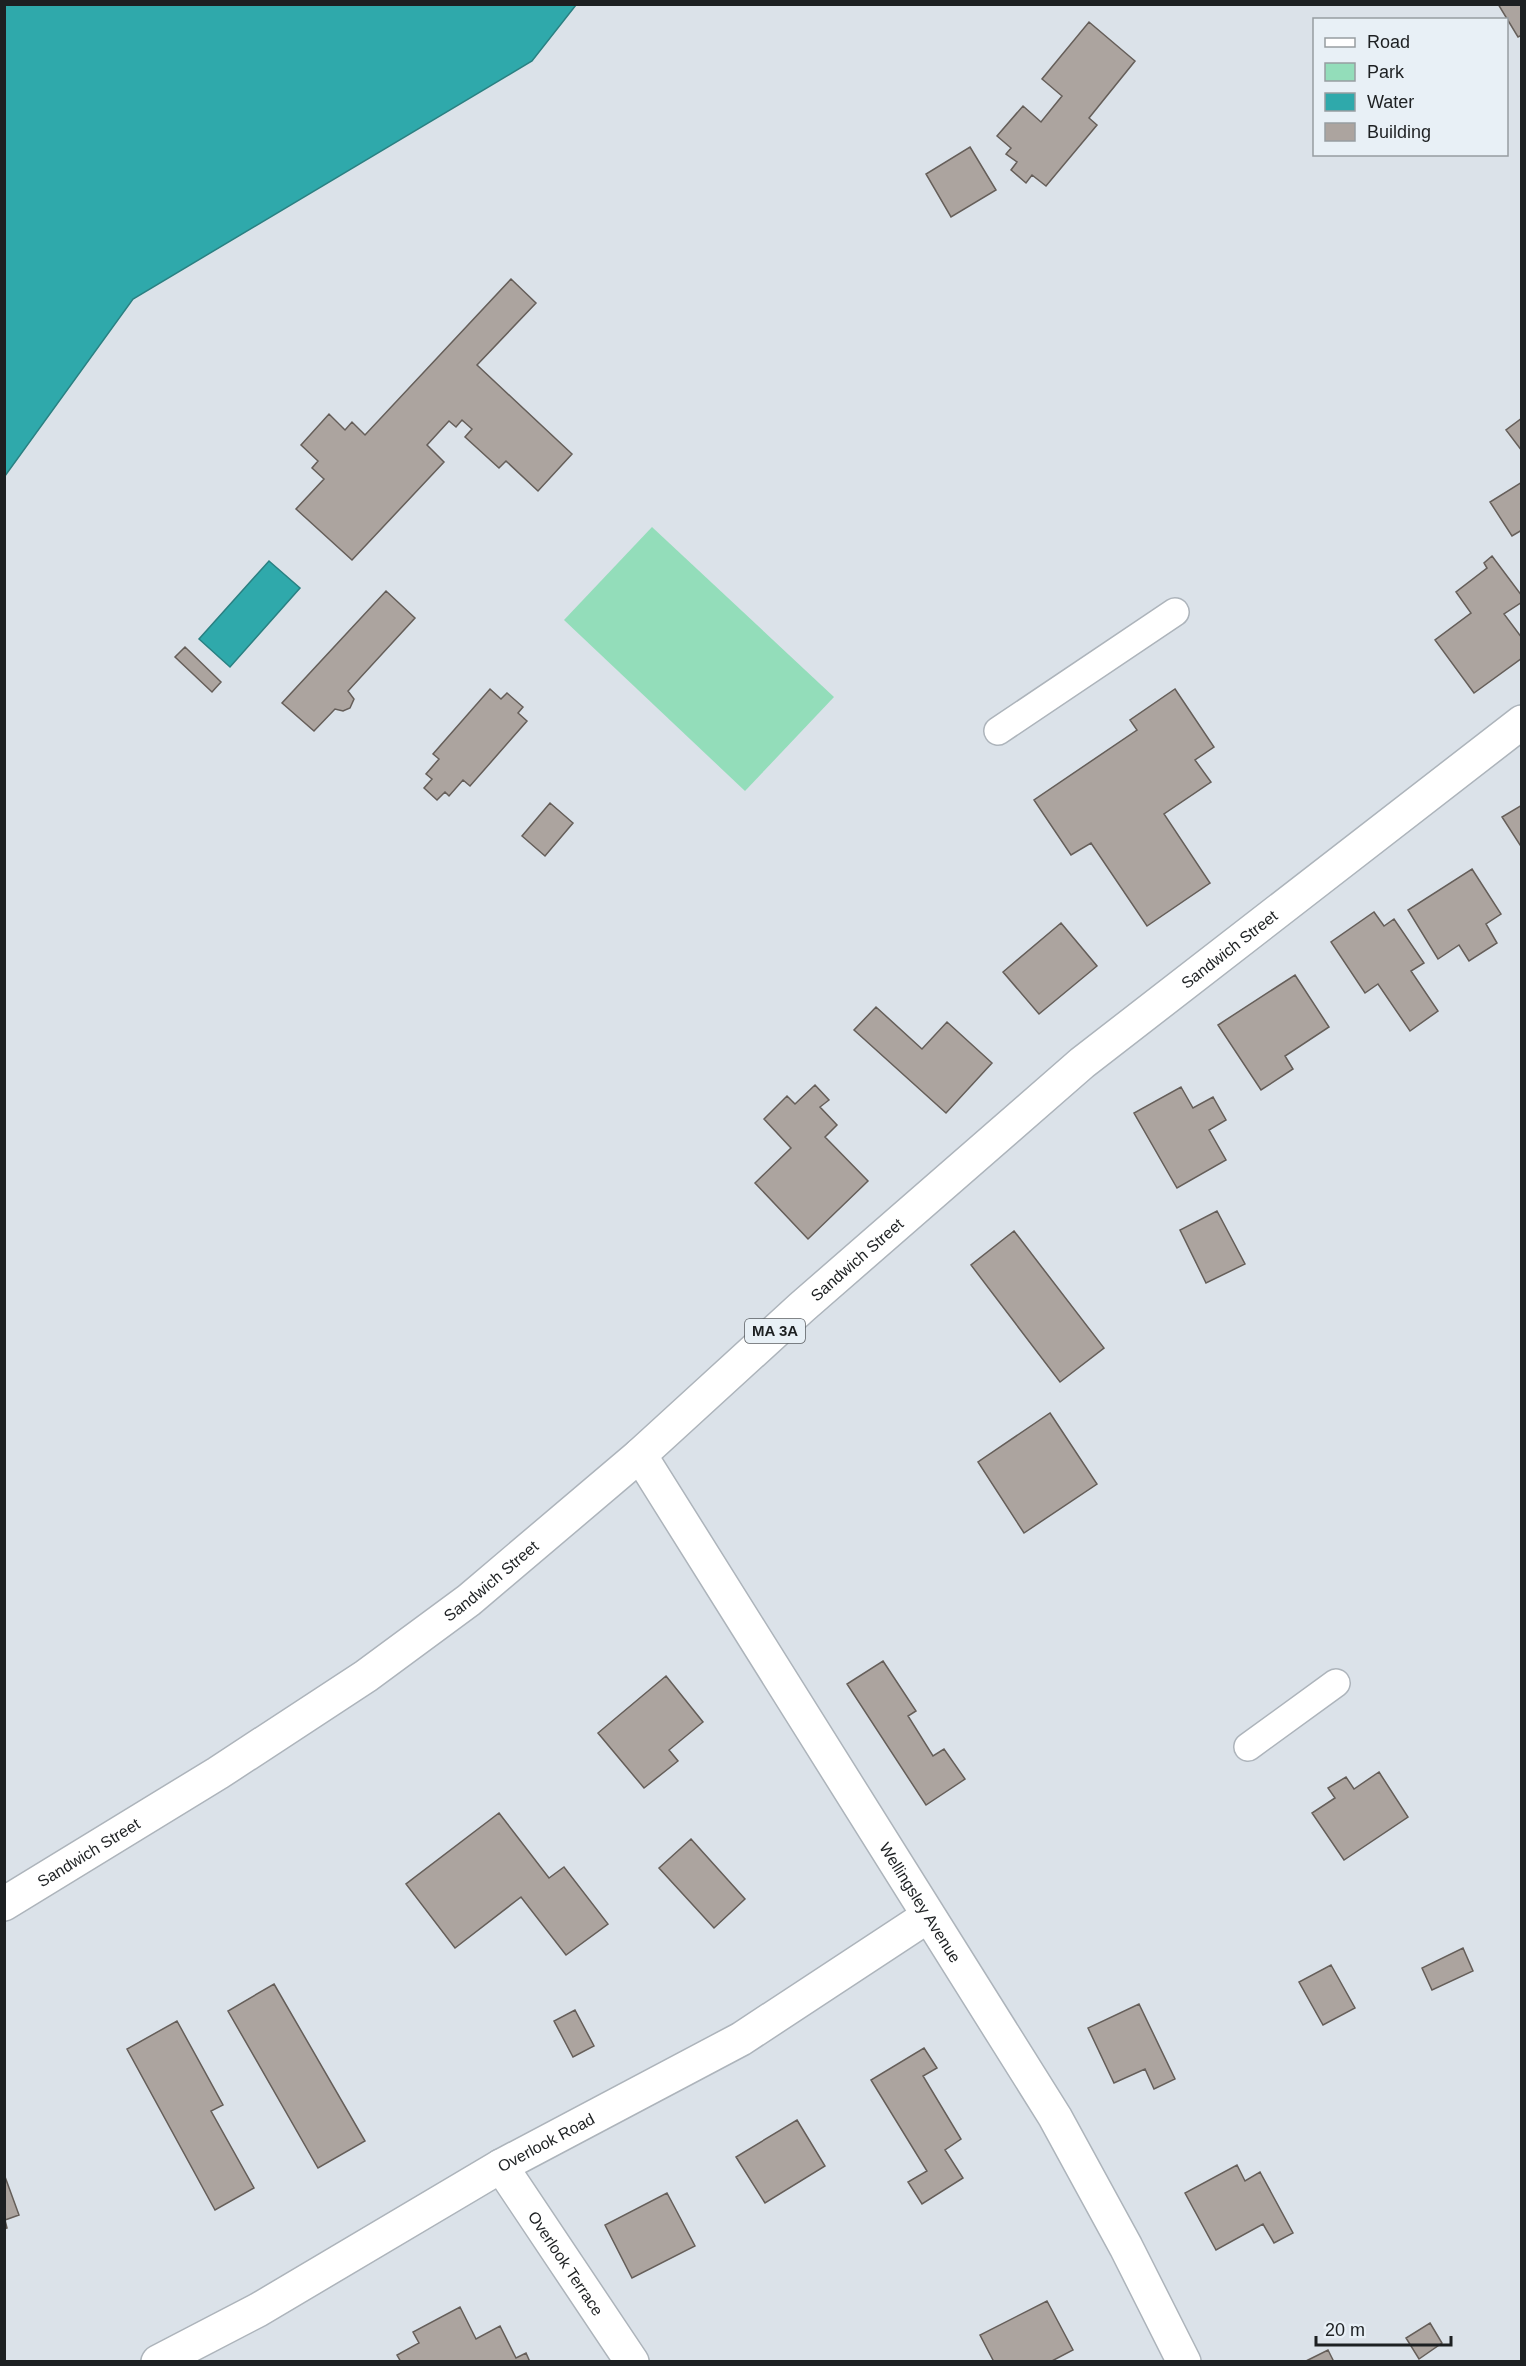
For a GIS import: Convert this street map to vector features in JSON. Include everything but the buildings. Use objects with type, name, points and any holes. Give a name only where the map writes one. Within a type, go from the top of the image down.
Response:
[{"type":"street","name":"Sandwich Street","points":[[4,1904],[219,1773],[374,1670],[469,1600],[640,1455],[802,1307],[1082,1063],[1521,722]]},
{"type":"street","name":"Wellingsley Avenue","points":[[640,1455],[1055,2117],[1126,2247],[1184,2361]]},
{"type":"street","name":"Overlook Road","points":[[158,2361],[258,2310],[501,2166],[741,2039],[927,1916]]},
{"type":"street","name":"Overlook Terrace","points":[[501,2166],[632,2361]]},
{"type":"lane","points":[[998,731],[1175,612]]},
{"type":"lane","points":[[1248,1747],[1336,1683]]},
{"type":"green space","points":[[652,527],[834,697],[745,791],[564,620]]},
{"type":"water","points":[[5,4],[576,5],[532,61],[133,299],[5,476]]},
{"type":"water","points":[[269,561],[300,588],[230,667],[199,639]]}]
